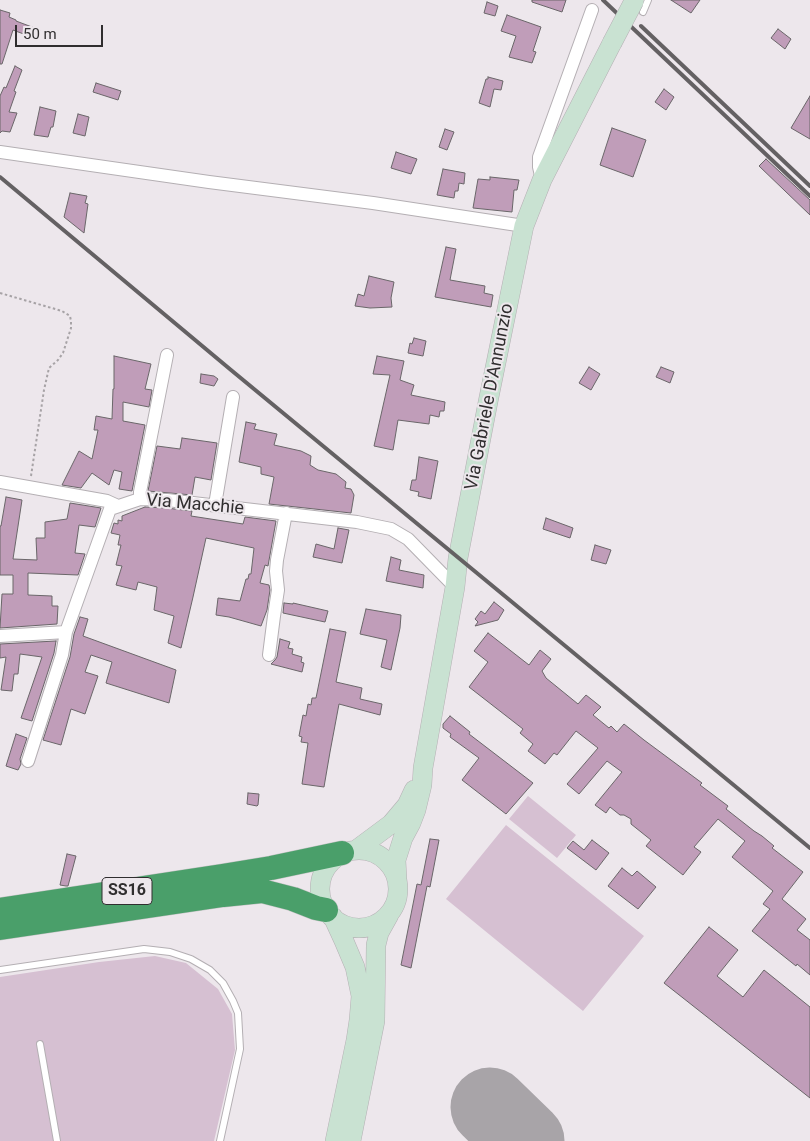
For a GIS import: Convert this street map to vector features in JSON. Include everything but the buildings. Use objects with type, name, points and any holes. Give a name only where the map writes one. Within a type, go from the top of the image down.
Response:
[{"type":"highway","points":[[222,885],[271,868],[349,852]]},
{"type":"highway","points":[[222,885],[262,891],[293,899],[329,914]]},
{"type":"highway","name":"SS16","points":[[0,910],[222,885]]},
{"type":"highway","name":"SS16","points":[[0,928],[222,885]]},
{"type":"street","name":"Via Gabriele D'Annunzio","points":[[423,768],[455,587],[458,558],[524,226],[542,180],[612,43],[640,3]]},
{"type":"street","points":[[542,180],[539,157],[592,10]]},
{"type":"street","points":[[0,152],[373,203],[524,226]]},
{"type":"street","points":[[140,499],[167,355]]},
{"type":"street","points":[[215,505],[233,397]]},
{"type":"street","points":[[0,482],[107,500],[118,506]]},
{"type":"street","name":"Via Macchie","points":[[118,506],[140,499],[167,500],[357,522],[391,529],[408,539],[455,587]]},
{"type":"street","points":[[28,760],[62,655],[66,632],[110,509],[118,506]]},
{"type":"street","points":[[269,655],[278,590],[277,560],[286,513]]},
{"type":"street","points":[[0,636],[66,632]]},
{"type":"street","points":[[351,1141],[375,1021],[368,997],[344,941],[321,896],[321,880],[327,866],[334,859],[349,852],[390,824],[407,805],[423,768]]},
{"type":"street","points":[[335,1141],[359,1020],[368,997],[379,933],[396,903],[399,891],[396,860],[403,838],[416,810],[422,785],[423,768]]},
{"type":"street","points":[[349,852],[370,851],[382,856],[391,866],[397,878]]},
{"type":"street","points":[[329,914],[343,924],[355,928],[368,927],[380,922],[389,914]]},
{"type":"lane","points":[[0,970],[144,949],[170,952],[191,959],[210,970],[224,983],[238,1013],[240,1050],[220,1141]]},
{"type":"lane","points":[[40,1044],[57,1141]]},
{"type":"path","points":[[0,293],[62,311],[70,316],[71,321],[71,328],[63,353],[49,368],[30,487]]},
{"type":"shaded area","points":[[528,796],[576,835],[557,858],[509,819]]},
{"type":"shaded area","points":[[506,825],[644,936],[583,1011],[446,899]]},
{"type":"shaded area","points":[[155,956],[186,963],[218,989],[232,1014],[235,1050],[214,1141],[0,1141],[0,977],[99,962]]},
{"type":"runway","points":[[490,1107],[525,1141]]},
{"type":"railway","points":[[603,0],[810,196]]},
{"type":"railway","points":[[641,26],[810,186]]},
{"type":"railway","points":[[0,177],[810,848]]}]
